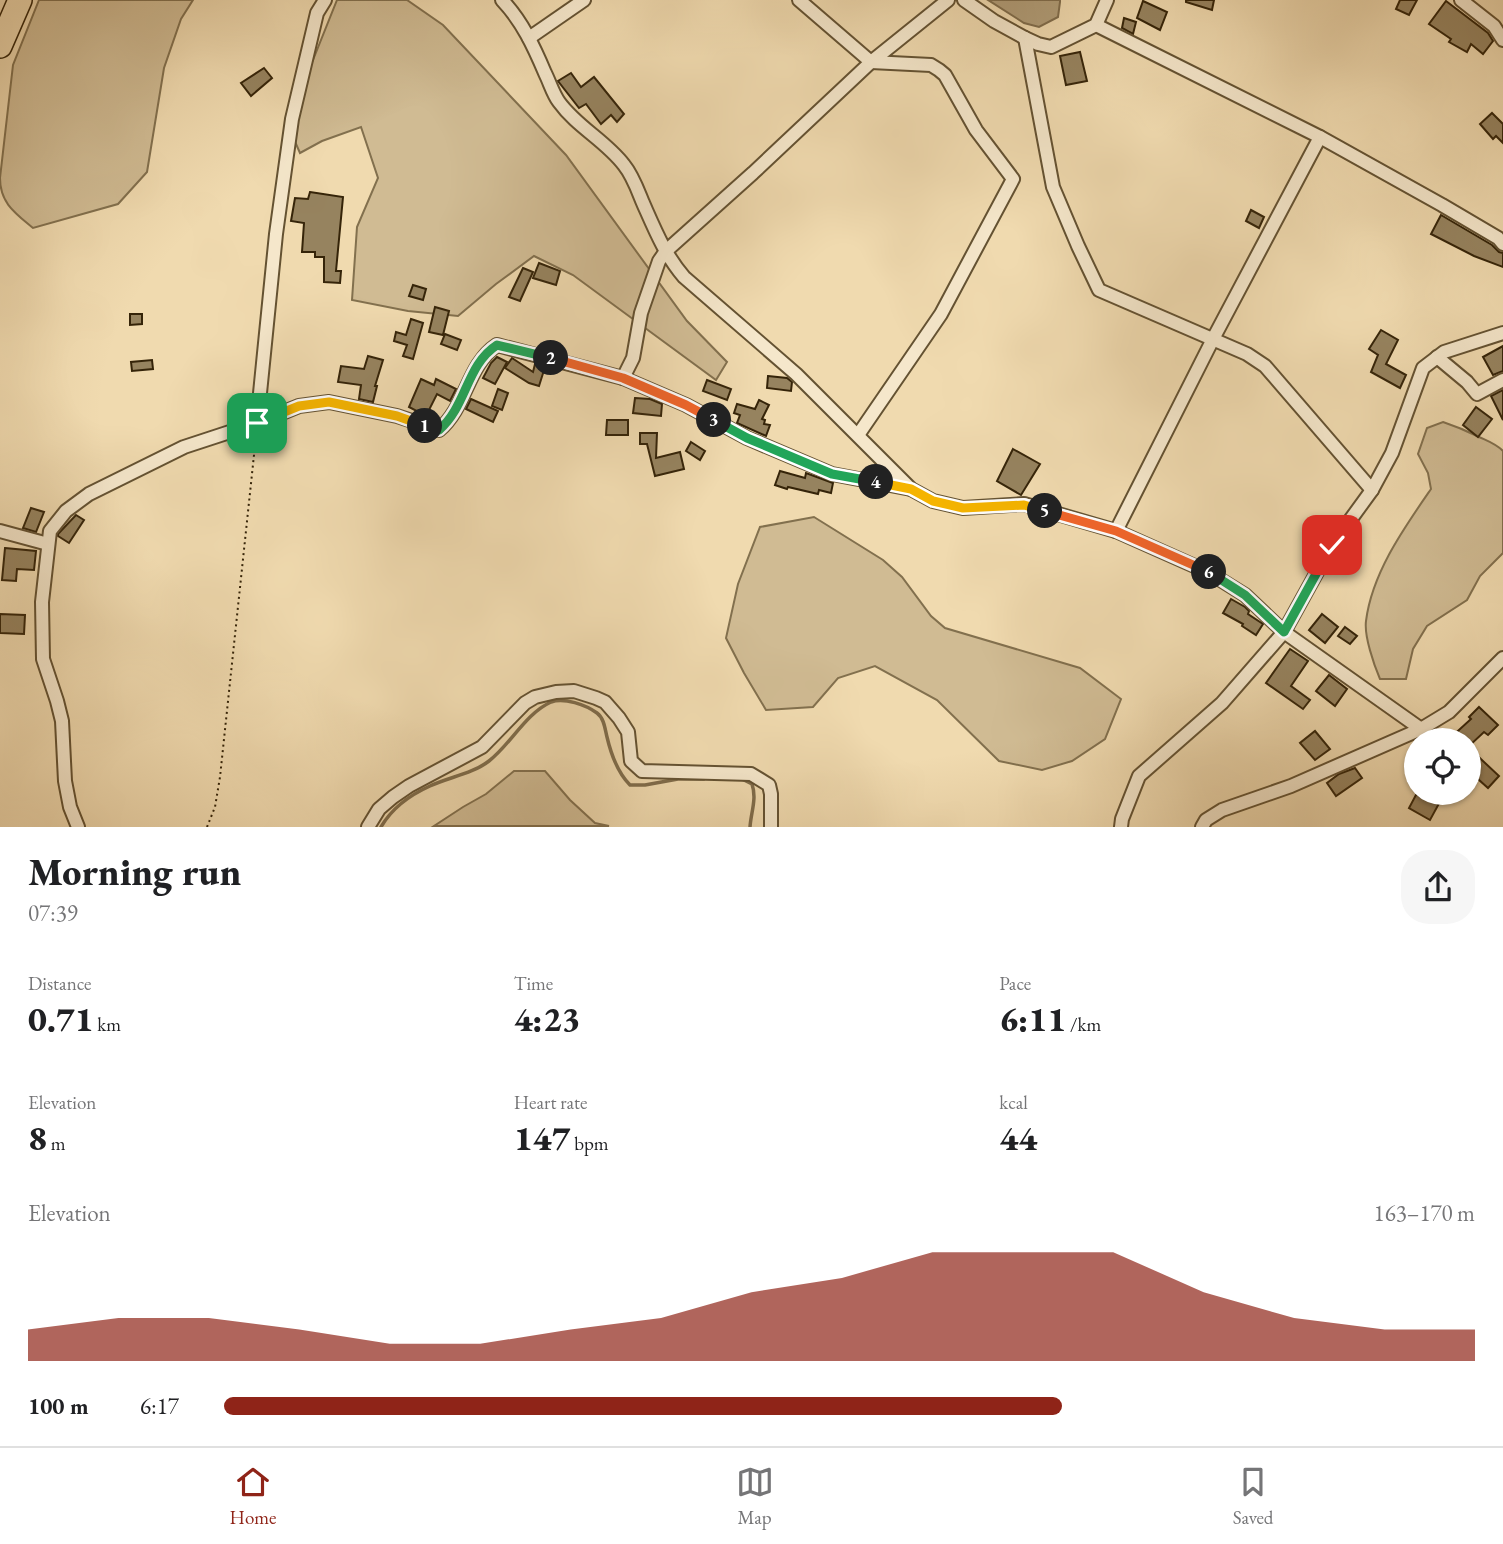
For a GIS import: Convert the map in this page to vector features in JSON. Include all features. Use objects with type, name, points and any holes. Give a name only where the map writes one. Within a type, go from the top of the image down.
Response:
[{"type":"highway","points":[[0,46],[20,0]]},
{"type":"street","points":[[257,423],[270,288],[292,119],[317,13],[325,0]]},
{"type":"street","points":[[502,0],[529,38],[559,101],[582,127],[625,165],[672,263],[684,277],[796,374],[911,489],[933,501],[963,508],[1024,505],[1116,531],[1208,572],[1245,595],[1284,632],[1420,728]]},
{"type":"street","points":[[529,38],[584,0]]},
{"type":"street","points":[[799,0],[871,62],[931,65],[939,70],[976,130],[1013,179],[941,313],[858,435]]},
{"type":"street","points":[[623,378],[634,358],[641,313],[659,261],[666,251],[871,62],[948,0]]},
{"type":"street","points":[[964,0],[1025,38],[1051,47],[1096,25],[1107,0]]},
{"type":"street","points":[[1461,0],[1494,26],[1503,40]]},
{"type":"street","points":[[1096,25],[1320,137],[1501,237]]},
{"type":"street","points":[[1025,38],[1053,187],[1099,290],[1247,354],[1265,366],[1372,490]]},
{"type":"street","points":[[1116,531],[1213,339],[1320,137]]},
{"type":"street","points":[[1121,827],[1139,776],[1222,703],[1284,632],[1332,545],[1372,490],[1392,453],[1423,368],[1444,352],[1503,333]]},
{"type":"street","points":[[78,827],[70,807],[65,781],[62,721],[43,659],[42,602],[50,531],[66,511],[89,494],[184,447],[299,406],[329,402],[397,416],[439,430],[448,422],[462,400],[471,376],[486,352],[497,345],[623,378],[686,405],[747,438],[832,474],[911,489]]},
{"type":"street","points":[[1437,357],[1478,394],[1503,380]]},
{"type":"street","points":[[0,531],[48,544]]},
{"type":"street","points":[[1423,728],[1449,712],[1503,658]]},
{"type":"street","points":[[368,827],[379,809],[393,797],[482,747],[525,703],[535,697],[574,691],[605,702],[612,710],[628,732],[631,761],[642,771],[731,772],[751,774],[762,779],[769,785],[772,794],[772,827]]},
{"type":"street","points":[[1202,827],[1206,820],[1222,810],[1291,786],[1404,736]]},
{"type":"path","points":[[207,827],[215,807],[220,777],[257,423]]},
{"type":"shaded area","points":[[39,0],[193,0],[181,19],[164,68],[147,172],[118,204],[33,228],[6,201],[0,178],[13,65]]},
{"type":"shaded area","points":[[337,0],[407,0],[443,25],[566,155],[687,321],[727,362],[716,380],[573,275],[534,256],[458,316],[408,311],[352,300],[357,227],[378,178],[361,127],[322,141],[300,153],[289,128],[301,90]]},
{"type":"shaded area","points":[[988,0],[1060,0],[1058,17],[1039,27],[1024,23]]},
{"type":"shaded area","points":[[1443,422],[1491,442],[1503,451],[1503,553],[1480,576],[1467,600],[1427,626],[1413,649],[1406,679],[1380,679],[1366,634],[1369,603],[1382,568],[1431,489],[1428,473],[1418,454],[1427,428]]},
{"type":"shaded area","points":[[814,517],[883,560],[902,577],[931,616],[945,628],[1080,668],[1121,699],[1105,739],[1072,761],[1042,770],[999,761],[937,700],[875,666],[838,678],[813,707],[766,710],[726,638],[738,584],[760,527]]},
{"type":"shaded area","points":[[514,771],[545,771],[595,823],[609,826],[434,826],[486,794]]},
{"type":"building","points":[[1186,0],[1214,0],[1212,10]]},
{"type":"building","points":[[1400,0],[1417,0],[1409,15],[1396,9]]},
{"type":"building","points":[[1143,1],[1167,12],[1160,30],[1137,18]]},
{"type":"building","points":[[1446,1],[1488,33],[1493,41],[1483,54],[1471,44],[1467,52],[1449,42],[1451,39],[1429,24]]},
{"type":"building","points":[[1124,18],[1136,22],[1133,34],[1122,28]]},
{"type":"building","points":[[1080,52],[1087,81],[1066,85],[1060,56]]},
{"type":"building","points":[[264,68],[272,78],[251,96],[241,83]]},
{"type":"building","points":[[571,73],[581,87],[594,77],[624,114],[617,122],[611,115],[601,124],[586,104],[579,108],[558,81]]},
{"type":"building","points":[[1492,113],[1503,124],[1503,143],[1496,136],[1493,139],[1480,124]]},
{"type":"building","points":[[310,192],[343,197],[336,271],[341,271],[340,283],[324,282],[324,257],[315,257],[315,252],[302,252],[304,223],[291,221],[295,198],[308,199]]},
{"type":"building","points":[[1251,210],[1264,217],[1259,228],[1246,221]]},
{"type":"building","points":[[1441,215],[1503,253],[1503,267],[1431,234]]},
{"type":"building","points":[[539,263],[560,271],[556,285],[533,278]]},
{"type":"building","points":[[523,268],[533,272],[520,301],[509,297]]},
{"type":"building","points":[[413,285],[426,289],[423,300],[409,296]]},
{"type":"building","points":[[435,307],[449,311],[443,335],[429,332]]},
{"type":"building","points":[[130,314],[142,314],[142,324],[130,325]]},
{"type":"building","points":[[411,319],[423,323],[413,359],[403,356],[407,345],[394,341],[396,332],[406,335]]},
{"type":"building","points":[[1381,330],[1398,340],[1386,364],[1406,375],[1400,388],[1371,372],[1378,355],[1369,349]]},
{"type":"building","points":[[445,334],[461,340],[457,350],[441,344]]},
{"type":"building","points":[[1503,346],[1503,371],[1493,375],[1483,357]]},
{"type":"building","points":[[368,356],[383,360],[373,402],[359,399],[361,385],[338,382],[341,366],[364,369]]},
{"type":"building","points":[[497,357],[507,362],[495,384],[483,378]]},
{"type":"building","points":[[512,358],[533,372],[535,364],[545,367],[539,386],[505,368]]},
{"type":"building","points":[[152,360],[153,369],[132,371],[131,362]]},
{"type":"building","points":[[768,376],[787,378],[792,382],[791,391],[767,388]]},
{"type":"building","points":[[421,379],[434,385],[436,379],[456,389],[450,401],[437,394],[426,416],[409,407]]},
{"type":"building","points":[[707,380],[731,389],[727,400],[703,391]]},
{"type":"building","points":[[498,389],[508,393],[502,410],[492,406]]},
{"type":"building","points":[[1503,390],[1503,420],[1491,396]]},
{"type":"building","points":[[635,398],[650,399],[662,404],[661,416],[633,413]]},
{"type":"building","points":[[471,399],[498,411],[493,422],[466,409]]},
{"type":"building","points":[[759,400],[769,405],[762,419],[765,420],[764,424],[770,425],[766,436],[737,423],[740,415],[734,413],[737,404],[755,409]]},
{"type":"building","points":[[1476,407],[1492,419],[1478,437],[1463,425]]},
{"type":"building","points":[[607,420],[628,420],[628,435],[606,435]]},
{"type":"building","points":[[640,433],[657,433],[656,458],[680,452],[684,469],[655,476],[647,444],[640,444]]},
{"type":"building","points":[[691,442],[705,451],[700,460],[686,451]]},
{"type":"building","points":[[1013,449],[1040,464],[1021,495],[997,481]]},
{"type":"building","points":[[780,471],[805,478],[806,473],[833,483],[831,493],[819,490],[818,494],[775,485]]},
{"type":"building","points":[[31,508],[44,512],[36,532],[23,528]]},
{"type":"building","points":[[76,515],[84,520],[69,543],[58,534]]},
{"type":"building","points":[[5,548],[36,551],[34,570],[17,569],[16,581],[2,580]]},
{"type":"building","points":[[1231,599],[1245,607],[1249,611],[1248,614],[1263,624],[1256,635],[1223,613]]},
{"type":"building","points":[[0,614],[25,615],[24,634],[0,633]]},
{"type":"building","points":[[1322,614],[1338,627],[1325,643],[1309,630]]},
{"type":"building","points":[[1345,627],[1357,636],[1350,644],[1338,636]]},
{"type":"building","points":[[1290,649],[1308,661],[1291,686],[1310,700],[1303,709],[1266,683]]},
{"type":"building","points":[[1329,675],[1347,689],[1335,706],[1316,691]]},
{"type":"building","points":[[1479,707],[1498,725],[1488,735],[1484,732],[1481,735],[1481,728],[1461,728],[1471,719],[1469,717]]},
{"type":"building","points":[[1315,731],[1330,749],[1315,760],[1300,743]]},
{"type":"building","points":[[1481,759],[1499,776],[1488,788],[1481,782]]},
{"type":"building","points":[[1355,768],[1362,778],[1336,796],[1327,783],[1339,774]]},
{"type":"building","points":[[1411,805],[1438,805],[1430,820],[1409,808]]},
{"type":"waterway","points":[[381,827],[396,808],[415,794],[489,761],[533,714],[556,701],[581,705],[599,715],[615,762],[630,785],[678,779],[704,779]]},
{"type":"waterway","points":[[740,778],[752,784],[754,800],[750,827]]},
{"type":"route","points":[[257,423],[299,406],[329,402],[397,416],[439,430],[448,422],[462,400],[471,376],[486,352],[497,345],[623,378],[686,405],[747,438],[832,474],[911,489],[933,501],[963,508],[1024,505],[1116,531],[1208,572],[1245,595],[1284,632],[1332,545]]}]
